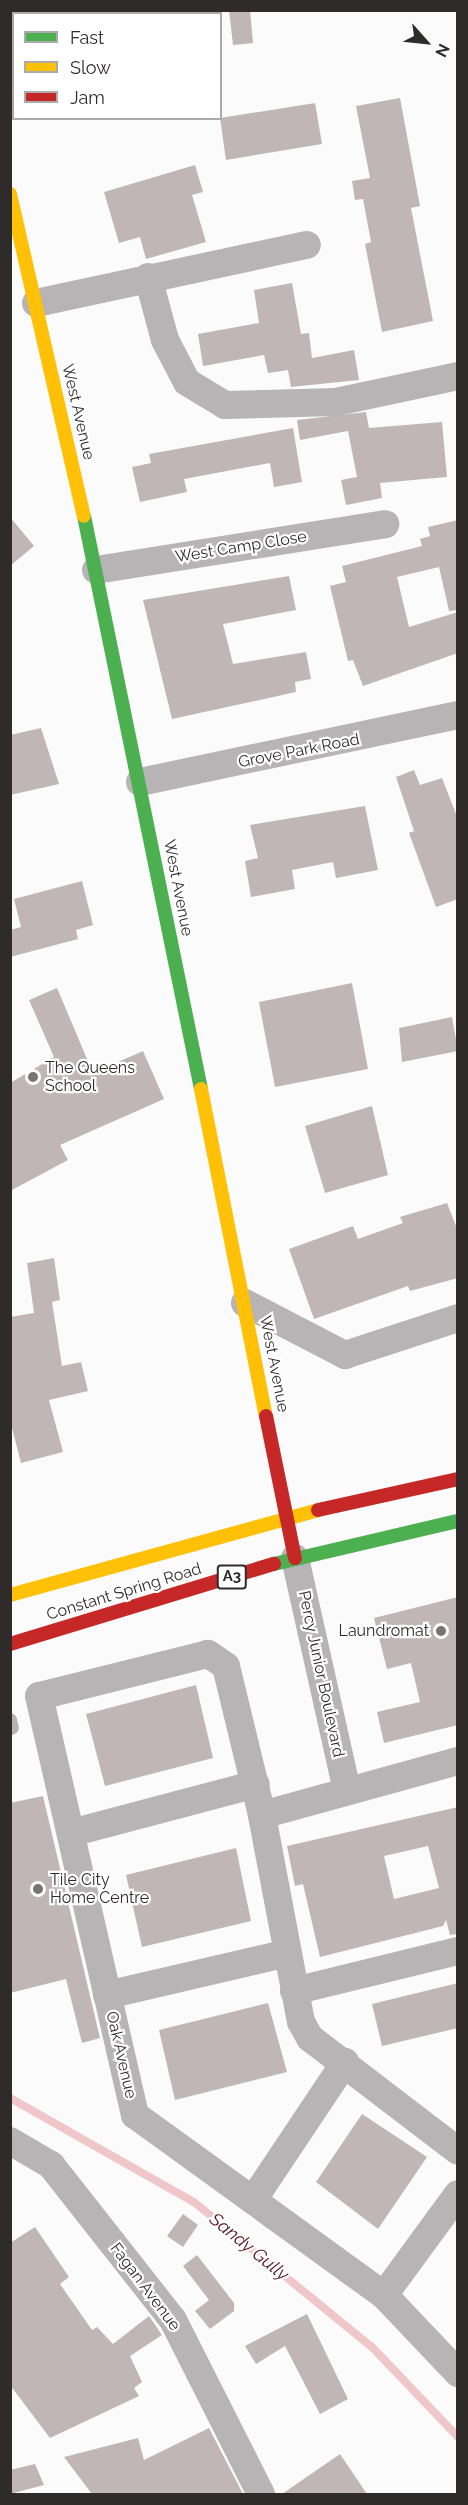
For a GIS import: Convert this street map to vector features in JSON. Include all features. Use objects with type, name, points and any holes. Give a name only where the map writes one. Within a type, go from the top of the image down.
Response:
[{"type":"street","name":"West Avenue","points":[[10,194],[14,230],[36,303],[96,570],[296,1558]]},
{"type":"street","points":[[36,303],[148,277],[307,245]]},
{"type":"street","points":[[148,277],[165,340],[187,382],[225,405],[336,402],[458,376]]},
{"type":"street","name":"West Camp Close","points":[[96,570],[385,524]]},
{"type":"street","name":"Grove Park Road","points":[[140,782],[415,729],[458,715]]},
{"type":"street","points":[[245,1303],[345,1355],[458,1318]]},
{"type":"street","name":"Constant Spring Road","points":[[10,1594],[288,1517],[458,1479]]},
{"type":"street","name":"Constant Spring Road","points":[[10,1644],[296,1558],[458,1521]]},
{"type":"street","name":"Percy Junior Boulevard","points":[[296,1558],[346,1790]]},
{"type":"street","name":"Oak Avenue","points":[[256,1784],[233,1680],[226,1666],[208,1654],[39,1696],[135,2115],[384,2295],[458,2373]]},
{"type":"street","points":[[262,1815],[458,1761]]},
{"type":"street","points":[[71,1833],[256,1784],[294,1991],[310,2038],[345,2062],[458,2151]]},
{"type":"street","points":[[294,1991],[458,1951]]},
{"type":"street","points":[[107,1995],[287,1953]]},
{"type":"street","points":[[253,2200],[345,2062]]},
{"type":"street","name":"Fagan Avenue","points":[[10,2140],[51,2165],[173,2320],[261,2494]]},
{"type":"street","points":[[384,2295],[458,2194]]},
{"type":"building","points":[[229,10],[250,10],[253,43],[233,45]]},
{"type":"building","points":[[400,98],[420,206],[411,208],[433,321],[382,332],[365,244],[371,242],[363,199],[355,200],[352,181],[370,178],[356,106]]},
{"type":"building","points":[[315,103],[322,144],[226,160],[220,120],[222,118]]},
{"type":"building","points":[[195,165],[203,192],[192,195],[206,242],[146,259],[140,237],[119,243],[104,192]]},
{"type":"building","points":[[292,283],[301,334],[309,333],[312,358],[354,350],[359,380],[291,387],[288,370],[268,373],[264,355],[203,366],[198,334],[259,323],[254,290]]},
{"type":"building","points":[[366,412],[369,428],[442,422],[447,477],[380,483],[382,498],[346,505],[341,480],[357,477],[348,431],[300,440],[297,420]]},
{"type":"building","points":[[293,428],[302,482],[274,487],[270,463],[184,479],[187,492],[140,502],[132,467],[151,463],[149,454]]},
{"type":"building","points":[[10,517],[34,546],[10,566]]},
{"type":"building","points":[[458,520],[458,610],[449,611],[439,567],[397,577],[409,627],[458,612],[458,653],[363,686],[353,660],[348,661],[330,586],[346,582],[342,566],[422,546],[420,539],[430,536],[428,527]]},
{"type":"building","points":[[289,576],[296,610],[223,624],[233,664],[306,652],[311,679],[295,682],[296,692],[172,719],[143,600]]},
{"type":"building","points":[[41,728],[59,784],[10,795],[10,735]]},
{"type":"building","points":[[414,770],[420,785],[442,778],[458,819],[458,899],[436,907],[409,833],[414,831],[396,777]]},
{"type":"building","points":[[365,806],[378,870],[336,878],[333,862],[292,870],[295,889],[251,897],[245,861],[258,858],[250,825]]},
{"type":"building","points":[[82,881],[93,925],[76,930],[78,939],[10,957],[10,930],[21,927],[14,899]]},
{"type":"building","points":[[352,983],[368,1069],[275,1087],[259,1002]]},
{"type":"building","points":[[57,988],[93,1073],[143,1051],[164,1099],[60,1145],[68,1160],[10,1191],[10,1083],[54,1057],[29,1000]]},
{"type":"building","points":[[452,1017],[458,1051],[402,1062],[399,1028]]},
{"type":"building","points":[[372,1106],[388,1175],[325,1193],[305,1126]]},
{"type":"building","points":[[447,1203],[458,1231],[458,1278],[410,1291],[408,1286],[314,1319],[289,1249],[353,1226],[358,1239],[403,1223],[400,1217]]},
{"type":"building","points":[[54,1258],[60,1300],[52,1302],[62,1366],[81,1362],[88,1391],[49,1400],[63,1452],[21,1463],[10,1420],[10,1317],[34,1313],[27,1263]]},
{"type":"building","points":[[458,1597],[458,1725],[384,1743],[377,1712],[420,1702],[411,1663],[387,1669],[374,1618]]},
{"type":"building","points":[[196,1685],[213,1758],[105,1786],[86,1714]]},
{"type":"building","name":"Tile City Home Centre","points":[[43,1796],[100,2038],[82,2043],[66,1979],[10,1993],[10,1803]]},
{"type":"building","points":[[458,1807],[458,1934],[450,1935],[446,1920],[443,1926],[320,1957],[303,1884],[295,1886],[287,1846]],"holes":[[[428,1846],[439,1888],[394,1899],[384,1856]]]},
{"type":"building","points":[[236,1848],[251,1921],[142,1947],[126,1875]]},
{"type":"building","points":[[458,1983],[458,2028],[382,2046],[372,2004]]},
{"type":"building","points":[[268,2003],[287,2072],[175,2100],[159,2030]]},
{"type":"building","points":[[362,2114],[427,2157],[378,2229],[316,2182]]},
{"type":"building","points":[[183,2214],[198,2225],[183,2247],[167,2236]]},
{"type":"building","points":[[35,2227],[69,2277],[60,2284],[92,2330],[97,2327],[113,2344],[149,2316],[162,2335],[130,2356],[142,2382],[134,2388],[139,2396],[50,2438],[10,2385],[10,2243]]},
{"type":"building","points":[[197,2255],[234,2303],[234,2311],[210,2329],[195,2311],[209,2300],[183,2266]]},
{"type":"building","points":[[307,2314],[348,2399],[320,2414],[285,2346],[256,2364],[245,2346]]},
{"type":"building","points":[[209,2428],[243,2494],[92,2494],[64,2457],[138,2438],[144,2460]]},
{"type":"building","points":[[340,2454],[367,2494],[282,2494]]},
{"type":"building","points":[[35,2464],[44,2485],[10,2494],[10,2470]]},
{"type":"waterway","name":"Sandy Gully","points":[[10,2098],[194,2202],[372,2347],[458,2437]]},
{"type":"traffic: fast","points":[[84,516],[201,1089]]},
{"type":"traffic: fast","points":[[274,1564],[458,1521]]},
{"type":"traffic: slow","points":[[10,194],[84,516]]},
{"type":"traffic: slow","points":[[201,1089],[266,1416]]},
{"type":"traffic: slow","points":[[10,1595],[318,1510]]},
{"type":"traffic: jam","points":[[266,1416],[295,1558]]},
{"type":"traffic: jam","points":[[318,1510],[458,1479]]},
{"type":"traffic: jam","points":[[10,1644],[274,1564]]},
{"type":"place","name":"The Queens School","points":[[33,1077]]},
{"type":"place","name":"Laundromat","points":[[441,1631]]},
{"type":"place","name":"Tile City Home Centre","points":[[38,1889]]}]
